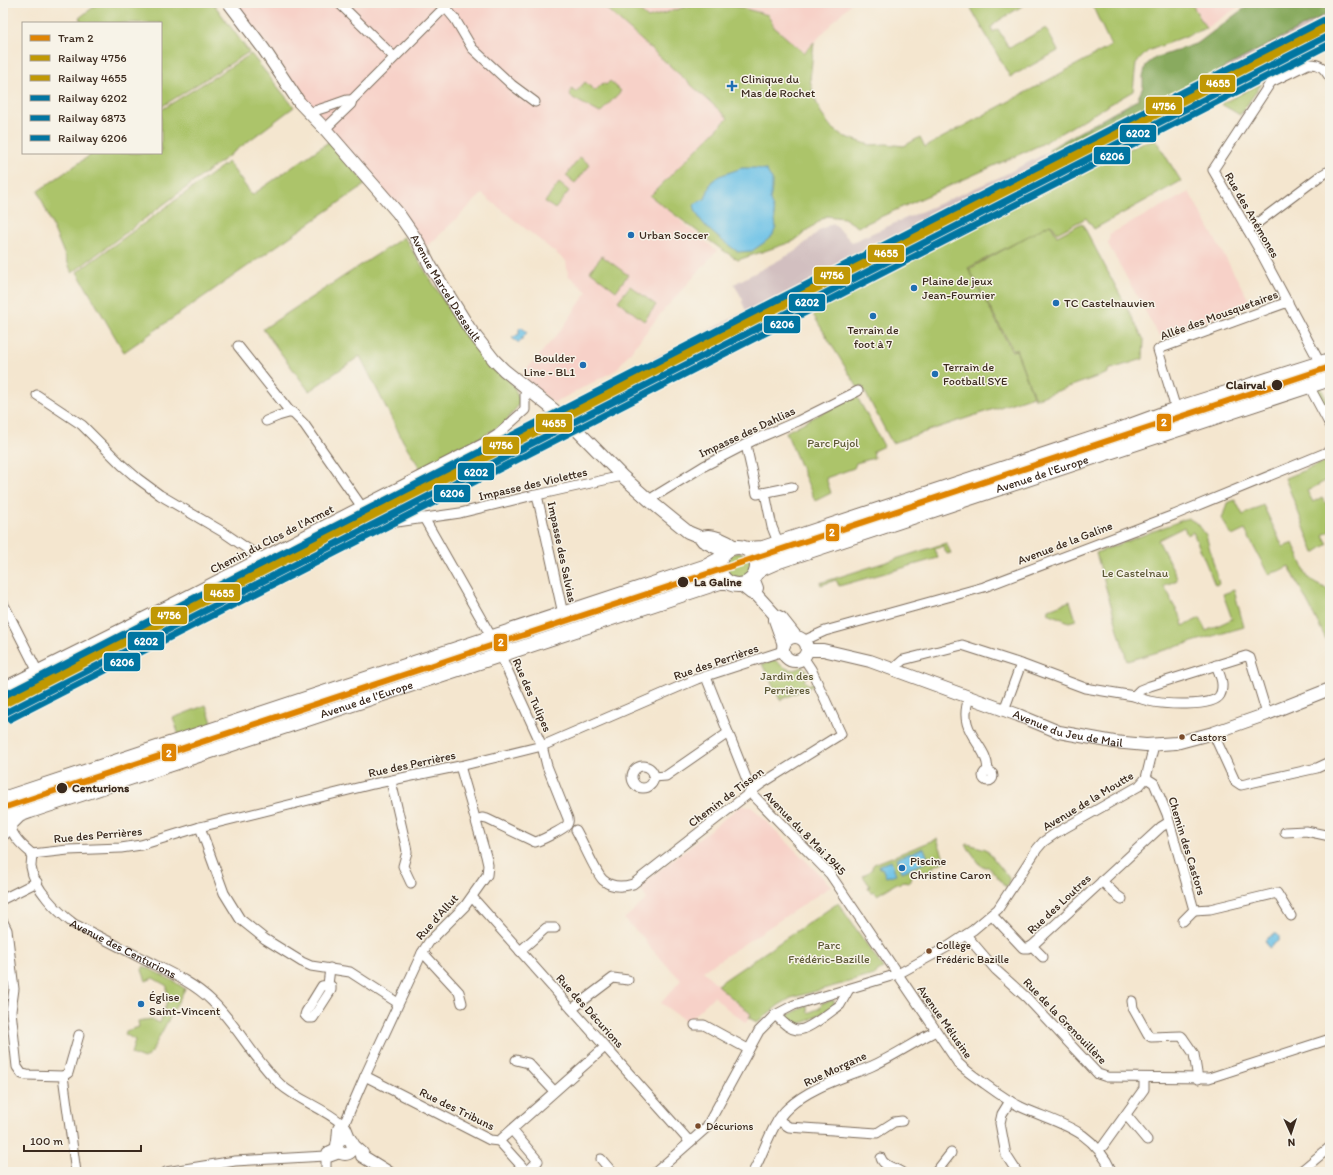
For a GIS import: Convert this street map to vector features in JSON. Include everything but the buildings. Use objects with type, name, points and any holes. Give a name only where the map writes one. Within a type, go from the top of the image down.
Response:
[{"type":"main road","name":"Avenue de l'Europe","points":[[741,548],[759,549],[1109,433],[1176,409],[1325,362]]},
{"type":"main road","name":"Avenue de l'Europe","points":[[750,579],[766,566],[786,559],[1330,379]]},
{"type":"main road","points":[[741,548],[756,558],[758,567],[750,579],[736,585],[727,582],[720,574],[719,567],[721,557],[728,549],[741,548]]},
{"type":"main road","name":"Avenue de l'Europe","points":[[3,800],[708,566],[721,557]]},
{"type":"main road","name":"Avenue de l'Europe","points":[[6,829],[19,815],[30,811],[500,654],[720,582],[727,582]]},
{"type":"main road","points":[[3,800],[10,810],[11,819],[6,829]]},
{"type":"street","name":"Avenue Marcel Dassault","points":[[229,3],[263,48],[299,102],[325,129],[398,213],[418,242],[431,267],[480,343],[504,370],[572,425],[622,476],[650,501],[688,532],[700,537],[703,541],[719,549],[721,557]]},
{"type":"street","points":[[339,3],[394,57]]},
{"type":"street","points":[[325,129],[351,104],[352,100],[394,57],[447,5],[472,48],[512,85],[535,102]]},
{"type":"street","name":"Rue des Anémones","points":[[1325,362],[1288,302],[1213,170],[1271,82],[1308,64],[1321,65],[1330,78]]},
{"type":"street","points":[[308,113],[347,100],[352,100]]},
{"type":"street","points":[[1248,230],[1320,176],[1330,172]]},
{"type":"street","name":"Allée des Mousquetaires","points":[[1176,409],[1158,350],[1288,302]]},
{"type":"street","points":[[238,346],[290,413],[292,412],[304,424],[361,505]]},
{"type":"street","points":[[1309,386],[1330,425]]},
{"type":"street","name":"Chemin du Clos de l'Armet","points":[[3,687],[259,556],[476,448],[497,435],[525,410],[525,394],[528,390]]},
{"type":"street","name":"Impasse des Dahlias","points":[[650,501],[655,496],[704,466],[858,391]]},
{"type":"street","points":[[37,395],[82,426],[122,465],[160,495],[223,532],[259,556]]},
{"type":"street","points":[[266,421],[290,413]]},
{"type":"street","points":[[746,445],[758,494],[792,488]]},
{"type":"street","name":"Avenue de la Galine","points":[[802,646],[826,631],[989,585],[1174,515],[1330,451]]},
{"type":"street","name":"Impasse des Violettes","points":[[357,537],[376,525],[460,513],[622,476]]},
{"type":"street","points":[[765,493],[772,527],[778,542]]},
{"type":"street","name":"Impasse des Salvias","points":[[537,495],[563,614]]},
{"type":"street","points":[[424,518],[492,638]]},
{"type":"street","name":"Avenue Marcel Dassault","points":[[700,537],[704,535],[717,538],[741,548]]},
{"type":"street","points":[[750,579],[751,593],[755,593],[775,615],[782,618],[802,646]]},
{"type":"street","points":[[3,603],[37,670]]},
{"type":"street","points":[[775,615],[783,648]]},
{"type":"street","points":[[783,648],[788,639],[802,646]]},
{"type":"street","points":[[892,670],[904,660],[962,644],[1085,688],[1134,696],[1148,701],[1178,704],[1214,700],[1220,694],[1223,687],[1216,665]]},
{"type":"street","name":"Avenue du Jeu de Mail","points":[[783,648],[787,658],[797,661],[802,646],[854,657],[1004,710],[1059,732],[1114,742],[1152,745],[1176,743],[1213,734],[1330,689]]},
{"type":"street","name":"Chemin de Tisson","points":[[576,830],[603,880],[613,886],[624,887],[633,884],[761,784],[841,734],[802,646]]},
{"type":"street","name":"Rue des Perrières","points":[[32,854],[134,846],[200,827],[373,784],[460,766],[542,746],[706,677],[783,648]]},
{"type":"street","name":"Rue des Tulipes","points":[[476,820],[482,818],[487,819],[535,842],[567,825],[568,821],[547,766],[542,746],[500,654]]},
{"type":"street","points":[[1134,696],[1140,690],[1216,665],[1249,656],[1267,714]]},
{"type":"street","points":[[1004,710],[1021,664]]},
{"type":"street","name":"Avenue du 8 Mai 1945","points":[[706,677],[751,792],[830,874],[898,974]]},
{"type":"street","points":[[969,698],[965,708],[969,729],[988,760],[988,771]]},
{"type":"street","points":[[654,777],[666,776],[728,733]]},
{"type":"street","points":[[1213,734],[1236,781],[1241,785],[1316,768],[1330,762]]},
{"type":"street","name":"Avenue de la Moutte","points":[[656,1172],[702,1132],[711,1120],[759,1031],[775,1015],[794,1005],[898,974],[966,935],[992,915],[1002,904],[1043,842],[1056,833],[1139,786],[1146,778],[1153,749],[1152,745]]},
{"type":"street","name":"Rue d'Allut","points":[[342,1124],[346,1120],[422,953],[429,942],[465,906],[487,875],[488,870],[486,856],[460,766]]},
{"type":"street","name":"Chemin des Castors","points":[[1146,778],[1154,783],[1167,814],[1194,910],[1183,921]]},
{"type":"street","points":[[391,781],[407,852],[404,866],[411,883]]},
{"type":"street","name":"Rue des Loutres","points":[[992,915],[1023,948],[1032,946],[1161,827],[1169,822]]},
{"type":"street","points":[[200,827],[224,893],[240,919],[264,939],[302,962],[311,966],[350,972],[398,1004]]},
{"type":"street","points":[[6,829],[11,830],[16,839],[32,854]]},
{"type":"street","points":[[1285,832],[1306,831],[1330,836]]},
{"type":"street","name":"Avenue des Centurions","points":[[32,854],[31,867],[37,882],[47,900],[55,908],[74,924],[175,975],[200,991],[225,1015],[271,1074],[283,1086],[321,1109],[342,1124]]},
{"type":"street","name":"Rue des Loutres","points":[[1102,881],[1122,899]]},
{"type":"street","points":[[3,899],[37,882]]},
{"type":"street","points":[[1194,910],[1210,909],[1277,893],[1291,916]]},
{"type":"street","name":"Rue des Décurions","points":[[472,896],[690,1142]]},
{"type":"street","points":[[3,922],[7,930],[14,992],[11,1010],[17,1067],[22,1074],[27,1075],[63,1076],[68,1072],[79,1035]]},
{"type":"street","points":[[520,951],[546,928],[555,928]]},
{"type":"street","name":"Rue de la Grenouillère","points":[[966,935],[996,970],[1027,998],[1098,1074],[1107,1077],[1209,1078],[1330,1039]]},
{"type":"street","name":"Rue des Loutres","points":[[1032,946],[1043,957]]},
{"type":"street","points":[[422,953],[459,992],[462,1003]]},
{"type":"street","points":[[328,984],[330,968]]},
{"type":"street","name":"Avenue Mélusine","points":[[898,974],[962,1067],[1010,1101],[1074,1129],[1086,1137],[1099,1149],[1107,1160],[1112,1172]]},
{"type":"street","points":[[572,1009],[613,978],[628,980]]},
{"type":"street","points":[[775,1015],[794,1029],[805,1028],[840,1005],[848,989]]},
{"type":"street","points":[[1132,1001],[1133,1008],[1147,1033],[1151,1037],[1181,1036],[1183,1038],[1194,1054],[1198,1079]]},
{"type":"street","points":[[695,1025],[704,1025],[748,1050]]},
{"type":"street","name":"Rue Morgane","points":[[753,1172],[761,1159],[778,1120],[788,1108],[810,1093],[873,1065],[936,1031]]},
{"type":"street","name":"Rue des Tribuns","points":[[365,1076],[490,1140],[499,1141],[605,1047]]},
{"type":"street","points":[[516,1060],[528,1063],[554,1091]]},
{"type":"street","points":[[63,1076],[76,1172]]},
{"type":"street","points":[[1099,1149],[1103,1146],[1144,1090],[1144,1078]]},
{"type":"street","points":[[1010,1101],[1002,1114],[1000,1123],[1006,1155],[1017,1172]]},
{"type":"street","points":[[1126,1115],[1147,1140]]},
{"type":"street","points":[[778,1120],[789,1127],[877,1134],[894,1122],[902,1121]]},
{"type":"street","points":[[342,1124],[339,1129],[344,1146],[358,1156],[362,1156],[388,1172]]},
{"type":"street","points":[[499,1141],[527,1172],[538,1161],[512,1130]]},
{"type":"street","points":[[326,1172],[327,1152],[344,1146]]},
{"type":"street","points":[[1300,1172],[1330,1147]]},
{"type":"street","points":[[936,1172],[951,1153]]},
{"type":"street","points":[[166,1172],[235,1161],[326,1156]]},
{"type":"street","points":[[881,1158],[884,1164],[890,1165],[901,1172]]},
{"type":"street","points":[[601,1159],[612,1172]]},
{"type":"shaded area","points":[[235,3],[851,3],[734,128],[651,196],[717,251],[662,312],[616,370],[554,403],[521,376],[562,329],[587,292],[568,275],[566,261],[482,194],[427,247],[307,103]]},
{"type":"shaded area","points":[[1191,3],[1244,3],[1206,28]]},
{"type":"shaded area","points":[[1330,12],[1330,35],[893,266],[804,305],[599,409],[582,427],[572,420],[521,448],[278,572],[135,649],[45,695],[48,702],[3,717],[3,691],[213,587],[528,427],[530,428],[552,417],[563,409],[627,377],[636,368],[746,311],[742,302],[743,300],[734,284],[796,251],[820,230],[833,223],[852,242],[1000,177],[1142,103],[1277,39]]},
{"type":"shaded area","points":[[1189,192],[1251,304],[1212,319],[1159,336],[1108,244],[1110,234]]},
{"type":"shaded area","points":[[740,806],[752,807],[831,886],[703,971],[733,1000],[751,1014],[746,1023],[725,1007],[714,996],[687,1022],[661,1003],[681,980],[645,942],[647,941],[624,919],[647,899],[639,887]]},
{"type":"green space","points":[[99,3],[213,3],[249,52],[162,106],[162,22],[81,22],[79,18]]},
{"type":"green space","points":[[600,3],[635,3],[636,8],[648,18],[699,3],[724,3],[768,15],[774,27],[804,53],[814,42],[810,80],[815,99],[822,115],[831,127],[843,136],[870,145],[886,144],[904,146],[920,137],[925,147],[1111,46],[1092,5],[1097,3],[1191,3],[1206,28],[1148,51],[1136,63],[1133,91],[1040,145],[858,227],[844,218],[826,216],[794,241],[738,260],[650,196],[728,118]]},
{"type":"green space","points":[[968,3],[1027,3],[995,23],[991,27],[993,32],[998,29],[1009,48],[1046,28],[1058,51],[1010,77]]},
{"type":"green space","points":[[1253,3],[1330,3],[1330,12],[1141,112],[1135,111],[1128,114],[1128,119],[1054,157],[1049,149],[1137,100],[1143,87],[1143,76],[1146,65],[1155,58],[1198,43]]},
{"type":"green space","points":[[251,54],[294,107],[72,273],[38,191],[92,154],[162,154],[162,109]]},
{"type":"green space","points":[[610,81],[621,91],[600,113],[571,97],[570,93],[572,89],[576,92],[585,82],[595,91],[603,83],[606,85]]},
{"type":"green space","points":[[1262,83],[1240,115],[1221,104]]},
{"type":"green space","name":"Plaine de jeux Jean-Fournier","points":[[1155,139],[1181,181],[1094,229],[1086,218],[1057,233],[1051,224],[968,268],[1012,351],[1016,350],[1033,396],[892,443],[863,388],[861,386],[858,388],[809,308],[893,268],[1050,186],[1059,185],[1068,179],[1143,142],[1148,143]]},
{"type":"green space","points":[[330,141],[366,184],[124,352],[77,272],[228,162],[252,195]]},
{"type":"green space","points":[[580,157],[590,165],[575,183],[566,176]]},
{"type":"green space","points":[[559,183],[569,191],[555,209],[545,202]]},
{"type":"green space","name":"TC Castelnauvien","points":[[1082,223],[1144,340],[1143,359],[1108,370],[1108,373],[1035,399],[1016,349],[1013,350],[969,269],[1050,224],[1057,236]]},
{"type":"green space","points":[[404,237],[466,336],[513,385],[521,402],[504,424],[422,471],[403,441],[360,356],[309,391],[263,329]]},
{"type":"green space","points":[[602,256],[628,275],[616,291],[590,271]]},
{"type":"green space","points":[[630,286],[656,305],[644,321],[618,301]]},
{"type":"green space","points":[[1330,362],[1330,373],[1306,381],[1303,371]]},
{"type":"green space","points":[[1320,386],[1330,407],[1330,420],[1315,389]]},
{"type":"green space","name":"Parc Pujol","points":[[856,395],[884,446],[873,451],[874,458],[856,463],[854,468],[826,478],[831,493],[815,501],[786,432]]},
{"type":"green space","points":[[1232,395],[1236,407],[885,523],[881,512]]},
{"type":"green space","points":[[1330,460],[1329,479],[1307,491],[1313,502],[1322,497],[1327,505],[1330,503],[1330,531],[1323,535],[1328,544],[1314,553],[1285,478]]},
{"type":"green space","points":[[1235,500],[1243,515],[1263,505],[1283,547],[1293,543],[1308,578],[1327,589],[1330,594],[1330,647],[1289,566],[1268,574],[1245,530],[1232,536],[1222,519],[1227,503]]},
{"type":"green space","points":[[876,512],[880,526],[773,561],[768,548]]},
{"type":"green space","name":"Le Castelnau","points":[[1188,518],[1198,524],[1206,535],[1219,584],[1215,585],[1193,532],[1187,535],[1184,527],[1158,540],[1176,575],[1177,580],[1164,586],[1183,621],[1183,626],[1200,618],[1206,631],[1232,619],[1223,594],[1234,590],[1244,627],[1127,661],[1096,553]]},
{"type":"green space","points":[[946,543],[951,553],[947,554],[943,546],[935,549],[938,558],[839,586],[836,580],[821,585],[820,583]]},
{"type":"green space","points":[[738,553],[747,557],[751,566],[747,575],[738,579],[729,575],[725,566],[729,557]]},
{"type":"green space","points":[[639,592],[643,604],[490,652],[486,642]]},
{"type":"green space","points":[[1070,601],[1076,620],[1069,622],[1048,613],[1049,609]]},
{"type":"green space","points":[[482,644],[486,656],[230,741],[225,728]]},
{"type":"green space","name":"Jardin des Perrières","points":[[775,660],[791,670],[802,667],[807,670],[809,675],[804,680],[809,685],[813,682],[814,685],[780,700],[762,664]]},
{"type":"green space","points":[[206,705],[213,725],[180,738],[173,718]]},
{"type":"green space","points":[[221,730],[225,743],[93,787],[89,774]]},
{"type":"green space","name":"Piscine Christine Caron","points":[[937,839],[945,861],[932,867],[935,874],[931,877],[925,871],[918,870],[913,874],[910,882],[903,881],[899,885],[897,883],[877,895],[873,891],[871,893],[868,887],[870,886],[863,876],[872,869],[874,864]]},
{"type":"green space","points":[[968,844],[986,849],[1009,878],[1006,887],[989,867],[982,867],[966,845]]},
{"type":"green space","name":"Parc Frédéric-Bazille","points":[[838,903],[883,968],[874,975],[791,998],[779,1005],[757,1022],[749,1018],[751,1014],[717,985]]},
{"type":"green space","points":[[144,966],[175,982],[185,989],[150,1054],[144,1059],[131,1054],[135,1040],[125,1034],[126,1031],[139,1027],[138,1021],[151,1019],[160,1023],[167,1001],[167,986],[153,978],[146,981],[142,970]]},
{"type":"green space","points":[[834,1000],[834,1006],[808,1021],[798,1024],[787,1019],[788,1015],[807,1006],[808,1013],[820,1008],[822,1003]]},
{"type":"water","points":[[742,168],[757,168],[766,170],[772,179],[770,200],[774,212],[776,227],[773,235],[752,251],[738,252],[705,225],[696,211],[694,204],[705,199],[711,182],[719,176]]},
{"type":"water","points":[[521,327],[527,332],[519,343],[512,338],[519,334],[519,329]]},
{"type":"water","points":[[924,848],[929,861],[902,872],[897,858]]},
{"type":"water","points":[[891,861],[896,874],[886,877],[879,865]]},
{"type":"water","points":[[1274,934],[1279,936],[1279,940],[1269,948],[1265,940]]},
{"type":"tram line","name":"2","points":[[3,808],[1330,367]]},
{"type":"rail line","name":"6873","points":[[3,696],[1326,19]]},
{"type":"rail line","name":"4756","points":[[3,700],[1330,21]]},
{"type":"rail line","name":"4655","points":[[3,705],[1330,26]]},
{"type":"rail line","name":"6202","points":[[7,712],[1330,35]]},
{"type":"rail line","name":"6206","points":[[10,719],[1330,44]]},
{"type":"place","name":"Clinique du Mas de Rochet","points":[[732,86]]},
{"type":"place","name":"Urban Soccer","points":[[631,235]]},
{"type":"place","name":"Plaine de jeux Jean-Fournier","points":[[914,288]]},
{"type":"place","name":"TC Castelnauvien","points":[[1056,303]]},
{"type":"place","name":"Terrain de foot à 7","points":[[873,316]]},
{"type":"place","name":"Boulder Line - BL1","points":[[583,365]]},
{"type":"place","name":"Terrain de Football SYE","points":[[935,374]]},
{"type":"place","name":"Clairval","points":[[1277,385]]},
{"type":"place","name":"La Galine","points":[[683,582]]},
{"type":"place","name":"Castors","points":[[1182,737]]},
{"type":"place","name":"Centurions","points":[[62,788]]},
{"type":"place","name":"Piscine Christine Caron","points":[[902,868]]},
{"type":"place","name":"Collège Frédéric Bazille","points":[[929,951]]},
{"type":"place","name":"Église Saint-Vincent","points":[[141,1004]]},
{"type":"place","name":"Décurions","points":[[698,1126]]}]
